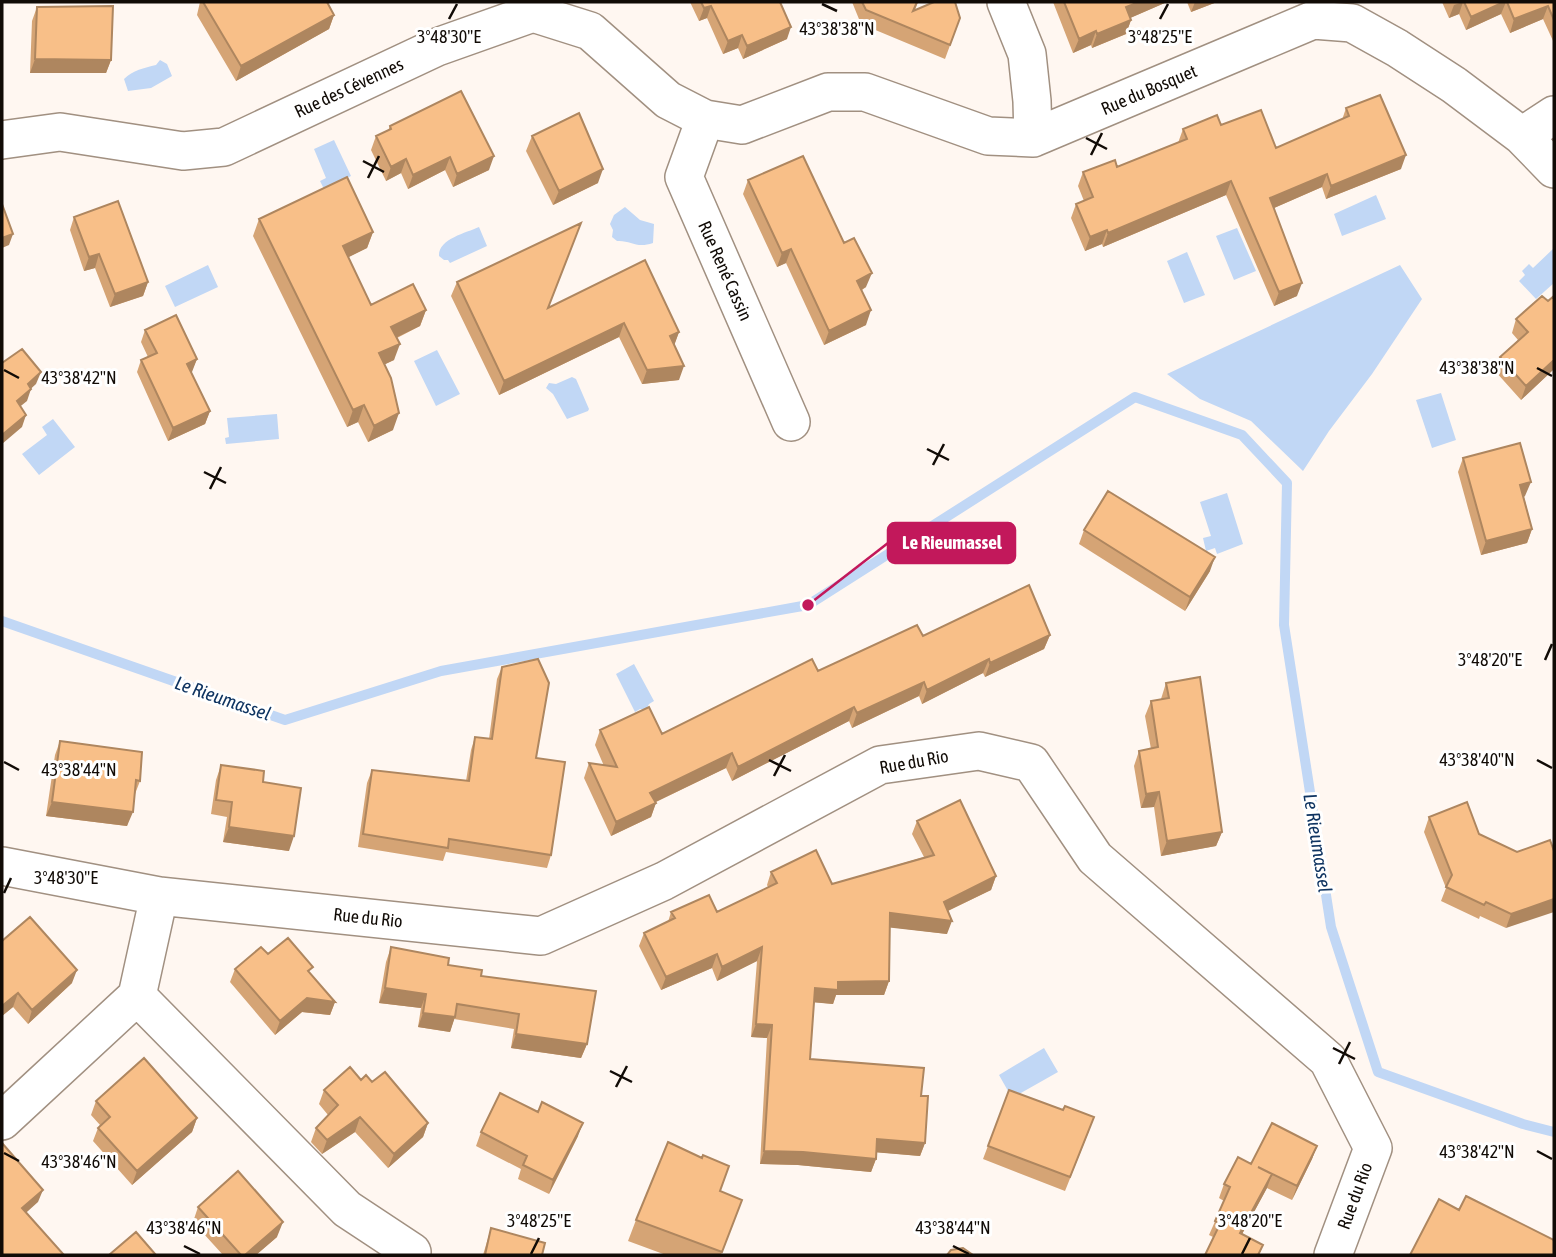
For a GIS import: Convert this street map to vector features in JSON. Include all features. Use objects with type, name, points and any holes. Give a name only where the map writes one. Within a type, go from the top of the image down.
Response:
[{"type":"street","points":[[1006,2],[1027,54],[1033,138]]},
{"type":"street","name":"Rue du Bosquet","points":[[705,119],[742,125],[828,92],[865,92],[988,136],[1033,138],[1309,11],[1352,23],[1454,85],[1522,136],[1554,169]]},
{"type":"street","name":"Rue des Cévennes","points":[[2,140],[60,132],[183,150],[224,147],[437,47],[533,13],[590,31],[668,100],[705,119]]},
{"type":"street","points":[[1522,136],[1554,116]]},
{"type":"street","name":"Rue René Cassin","points":[[705,119],[684,177],[791,422]]},
{"type":"street","name":"Rue du Rio","points":[[2,866],[159,896],[541,936],[664,881],[880,765],[979,751],[1031,763],[1095,858],[1328,1060],[1373,1148],[1334,1255]]},
{"type":"street","points":[[2,1121],[137,996],[159,896]]},
{"type":"street","points":[[137,996],[347,1209],[412,1252]]},
{"type":"water","points":[[160,60],[167,64],[172,76],[151,88],[128,91],[124,79],[127,76],[156,65]]},
{"type":"water","points":[[334,140],[351,176],[324,189],[320,181],[326,178],[314,149]]},
{"type":"water","points":[[1376,195],[1386,219],[1342,236],[1334,214]]},
{"type":"water","points":[[625,207],[640,220],[654,224],[653,243],[638,245],[617,241],[612,237],[610,224],[614,215]]},
{"type":"water","points":[[479,227],[487,246],[450,263],[439,256],[443,245],[448,241]]},
{"type":"water","points":[[1237,228],[1256,271],[1234,280],[1216,236]]},
{"type":"water","points":[[1554,248],[1554,283],[1536,299],[1519,281],[1525,275],[1522,271],[1529,264],[1533,268]]},
{"type":"water","points":[[1187,252],[1205,295],[1184,303],[1167,261]]},
{"type":"water","points":[[208,265],[218,287],[175,307],[165,286]]},
{"type":"water","points":[[1400,265],[1422,299],[1303,471],[1251,421],[1200,399],[1167,374]]},
{"type":"water","points":[[437,350],[460,394],[436,406],[414,361]]},
{"type":"water","points":[[572,377],[576,379],[589,409],[567,419],[553,394],[546,388],[549,383],[556,384]]},
{"type":"water","points":[[1441,393],[1456,440],[1432,448],[1416,400]]},
{"type":"water","points":[[277,414],[279,439],[226,444],[225,438],[229,437],[227,418]]},
{"type":"water","points":[[53,419],[75,447],[39,475],[22,454],[47,435],[42,427]]},
{"type":"water","points":[[1227,493],[1243,544],[1217,554],[1215,548],[1206,551],[1203,538],[1211,536],[1200,502]]},
{"type":"water","points":[[634,664],[654,701],[646,710],[635,712],[616,674]]},
{"type":"water","points":[[1044,1048],[1058,1072],[1012,1098],[999,1075]]},
{"type":"building","points":[[203,2],[327,2],[334,15],[241,66]]},
{"type":"building","points":[[701,2],[780,2],[791,27],[747,46],[742,35],[728,41],[711,6],[704,8]]},
{"type":"building","points":[[862,2],[917,2],[913,11],[934,2],[955,2],[960,18],[950,45],[866,10]]},
{"type":"building","points":[[1064,2],[1139,2],[1126,7],[1131,20],[1079,39]]},
{"type":"building","points":[[1464,2],[1504,2],[1471,17]]},
{"type":"building","points":[[1507,2],[1554,2],[1554,20],[1548,6],[1514,19]]},
{"type":"building","points":[[113,6],[111,60],[35,59],[37,7]]},
{"type":"building","points":[[461,91],[494,156],[457,174],[450,157],[413,175],[406,159],[391,167],[376,136],[391,129],[390,126]]},
{"type":"building","points":[[1380,95],[1406,155],[1331,186],[1327,174],[1270,198],[1302,283],[1279,292],[1231,181],[1108,233],[1107,230],[1090,237],[1076,204],[1093,197],[1083,172],[1115,160],[1117,167],[1187,139],[1183,129],[1217,115],[1221,125],[1261,110],[1276,148],[1349,116],[1346,108]]},
{"type":"building","points":[[579,113],[603,169],[559,191],[532,136]]},
{"type":"building","points":[[803,156],[844,243],[854,238],[872,273],[857,281],[871,310],[829,331],[791,249],[782,253],[748,180]]},
{"type":"building","points":[[347,177],[373,232],[343,246],[371,305],[413,284],[426,310],[391,327],[400,344],[379,353],[391,378],[399,413],[374,426],[364,405],[353,410],[259,219]]},
{"type":"building","points":[[118,201],[148,282],[115,294],[99,254],[89,257],[74,217]]},
{"type":"building","points":[[2,204],[13,234],[2,238]]},
{"type":"building","points":[[581,223],[548,308],[645,260],[679,332],[670,336],[684,366],[647,370],[624,323],[504,381],[457,282]]},
{"type":"building","points":[[1542,296],[1548,301],[1554,296],[1554,360],[1526,386],[1500,357],[1528,332],[1516,319]]},
{"type":"building","points":[[176,315],[197,359],[187,364],[210,411],[173,428],[141,360],[157,353],[145,330]]},
{"type":"building","points":[[22,349],[41,372],[28,384],[31,389],[17,401],[26,415],[2,435],[2,363]]},
{"type":"building","points":[[1520,443],[1531,482],[1520,485],[1532,529],[1486,541],[1463,458]]},
{"type":"building","points":[[1108,491],[1215,557],[1190,597],[1084,530]]},
{"type":"building","points":[[1029,585],[1050,635],[990,663],[989,659],[927,690],[924,682],[857,713],[854,707],[738,767],[732,753],[650,793],[656,803],[616,822],[589,763],[617,767],[600,730],[649,707],[662,734],[812,659],[818,671],[917,625],[923,636]]},
{"type":"building","points":[[538,659],[549,683],[536,758],[565,762],[551,855],[449,839],[448,848],[363,834],[372,770],[469,781],[475,737],[492,739],[502,667]]},
{"type":"building","points":[[1200,677],[1222,832],[1167,841],[1159,792],[1146,794],[1139,751],[1158,747],[1151,701],[1169,698],[1166,683]]},
{"type":"building","points":[[60,741],[142,752],[140,781],[136,780],[133,812],[52,802]]},
{"type":"building","points":[[221,765],[264,771],[263,782],[301,788],[294,836],[229,827],[232,802],[216,800]]},
{"type":"building","points":[[960,800],[996,876],[944,902],[952,921],[890,913],[889,981],[838,982],[838,990],[815,988],[810,1059],[924,1068],[921,1096],[928,1096],[925,1143],[877,1139],[876,1159],[764,1151],[772,1025],[756,1024],[762,947],[722,967],[717,954],[666,977],[644,933],[675,918],[671,912],[709,895],[717,912],[777,883],[771,872],[816,850],[832,884],[934,855],[917,821]]},
{"type":"building","points":[[1467,802],[1479,834],[1517,852],[1550,840],[1554,851],[1554,899],[1511,914],[1446,887],[1452,875],[1429,817]]},
{"type":"building","points":[[30,917],[77,970],[32,1010],[18,993],[2,1006],[2,941]]},
{"type":"building","points":[[288,938],[313,967],[308,971],[335,1002],[307,998],[280,1021],[235,969],[261,947],[268,954]]},
{"type":"building","points":[[391,947],[449,958],[448,965],[482,970],[481,976],[596,991],[587,1044],[516,1034],[519,1014],[457,1004],[455,1017],[423,1013],[426,994],[385,988]]},
{"type":"building","points":[[144,1058],[197,1118],[137,1171],[98,1128],[110,1117],[96,1101]]},
{"type":"building","points":[[350,1067],[361,1080],[366,1075],[372,1082],[385,1072],[428,1123],[394,1154],[360,1117],[327,1140],[316,1128],[338,1105],[324,1090]]},
{"type":"building","points":[[1009,1090],[1063,1110],[1065,1106],[1094,1117],[1070,1177],[988,1146]]},
{"type":"building","points":[[500,1093],[538,1112],[542,1102],[583,1123],[553,1180],[523,1165],[527,1156],[481,1132]]},
{"type":"building","points":[[1272,1123],[1317,1146],[1297,1186],[1258,1167],[1272,1174],[1240,1233],[1263,1245],[1258,1255],[1205,1255],[1220,1224],[1215,1221],[1230,1187],[1224,1184],[1238,1157],[1251,1164]]},
{"type":"building","points":[[668,1142],[702,1158],[703,1155],[729,1166],[720,1191],[742,1200],[722,1252],[636,1220]]},
{"type":"building","points":[[2,1143],[43,1190],[22,1208],[64,1255],[2,1255]]},
{"type":"building","points":[[238,1171],[283,1222],[245,1255],[241,1255],[198,1207]]},
{"type":"building","points":[[1466,1196],[1554,1240],[1554,1255],[1410,1255],[1439,1199],[1459,1210]]},
{"type":"building","points":[[491,1228],[545,1243],[542,1255],[485,1255]]},
{"type":"building","points":[[136,1232],[156,1255],[109,1255]]},
{"type":"building","points":[[963,1248],[973,1255],[947,1255],[951,1250]]},
{"type":"waterway","name":"Le Rieumassel","points":[[2,621],[285,720],[441,671],[808,605],[1135,397],[1242,435],[1287,483],[1284,625],[1331,927],[1378,1072],[1523,1124],[1554,1132]]},
{"type":"place","name":"Le Rieumassel","points":[[808,605]]}]
